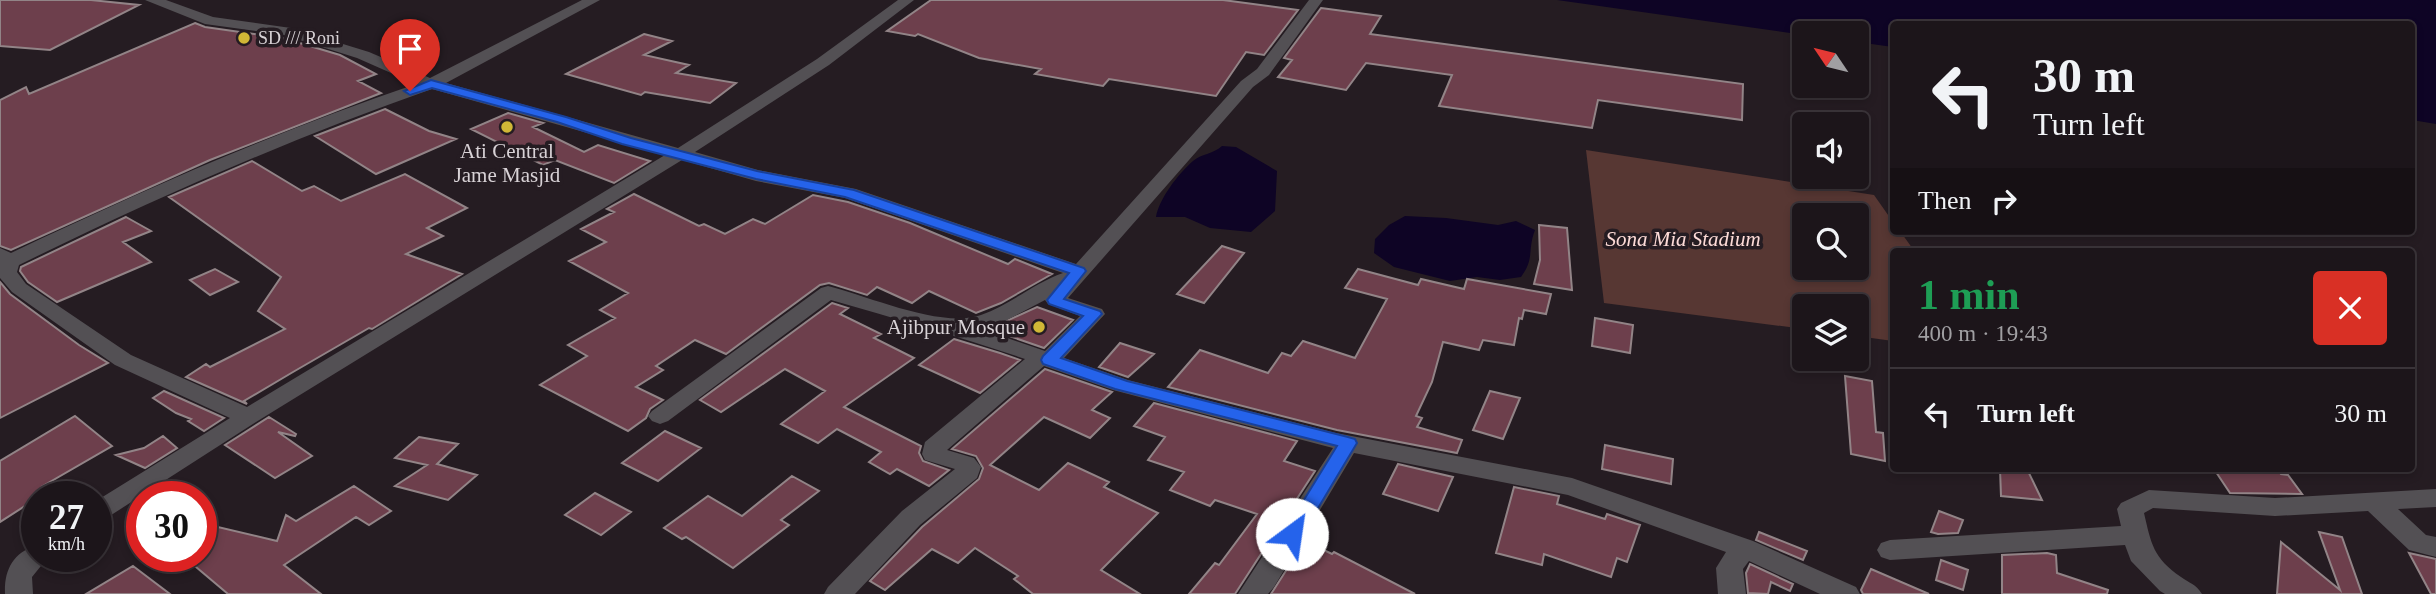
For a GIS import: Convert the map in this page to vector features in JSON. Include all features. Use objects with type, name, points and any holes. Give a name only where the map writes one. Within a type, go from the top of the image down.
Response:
[{"type":"street","points":[[152,0],[210,21],[286,31],[363,55],[431,84],[680,154],[756,175],[849,193],[1078,271]]},
{"type":"street","points":[[248,416],[124,360],[19,288],[7,273],[4,258],[282,138],[431,84],[593,0]]},
{"type":"street","points":[[112,503],[248,416],[680,154],[824,62],[907,0]]},
{"type":"street","points":[[838,594],[911,518],[968,472],[969,467],[965,464],[934,454],[934,448],[1045,358],[1094,314],[1055,300],[1247,84],[1263,72],[1316,1]]},
{"type":"street","points":[[951,326],[976,324],[1022,303],[1078,271]]},
{"type":"street","points":[[660,415],[828,292],[951,326],[1121,385],[1348,443],[1572,487],[1744,548],[1846,594]]},
{"type":"street","points":[[1252,594],[1265,580],[1348,443]]},
{"type":"street","points":[[2188,594],[2170,584],[2140,554],[2130,509],[2150,499],[2275,507],[2436,498]]},
{"type":"street","points":[[2374,502],[2418,543],[2436,547]]},
{"type":"street","points":[[1890,550],[2136,535]]},
{"type":"street","points":[[1732,594],[1728,568],[1744,548]]},
{"type":"street","points":[[19,594],[18,574],[21,571]]},
{"type":"green space","name":"Sona Mia Stadium","points":[[1586,150],[1792,182],[1792,189],[1836,189],[1874,195],[1890,218],[1890,235],[1903,235],[1912,248],[1890,248],[1890,341],[1869,338],[1869,294],[1792,294],[1792,327],[1604,303]]},
{"type":"shaded area","points":[[1557,0],[2436,0],[2436,124],[2415,120],[2415,21],[1890,21],[1890,47],[1869,44],[1869,21],[1792,21],[1792,33]]},
{"type":"shaded area","points":[[1222,146],[1236,147],[1277,171],[1275,211],[1251,232],[1210,228],[1185,217],[1156,217],[1165,195],[1181,173],[1196,159]]},
{"type":"shaded area","points":[[1405,216],[1498,225],[1516,221],[1535,230],[1528,265],[1521,277],[1500,280],[1477,277],[1450,281],[1394,267],[1374,253],[1375,239],[1389,225]]},
{"type":"building","points":[[0,0],[91,0],[139,5],[50,50],[0,46]]},
{"type":"building","points":[[931,0],[1223,0],[1298,10],[1264,55],[1246,52],[1216,96],[1109,79],[1103,86],[1035,74],[1041,69],[979,58],[918,34],[915,36],[887,31]]},
{"type":"building","points":[[1321,8],[1381,16],[1370,34],[1743,84],[1742,120],[1598,100],[1592,128],[1439,106],[1452,75],[1366,63],[1346,90],[1278,77],[1292,60],[1284,58]]},
{"type":"building","points":[[195,23],[205,27],[283,38],[340,55],[376,74],[358,81],[381,93],[210,160],[11,250],[0,246],[0,100],[26,87],[29,94]]},
{"type":"building","points":[[644,34],[672,41],[644,55],[689,65],[676,73],[736,83],[710,103],[645,92],[641,95],[566,74]]},
{"type":"building","points":[[385,109],[429,131],[456,139],[376,174],[315,136]]},
{"type":"building","points":[[508,113],[543,123],[533,127],[584,152],[598,145],[650,161],[614,183],[555,160],[543,165],[471,129]]},
{"type":"building","points":[[252,161],[302,191],[314,186],[341,201],[405,174],[467,208],[427,228],[443,236],[406,254],[462,274],[372,329],[369,328],[244,401],[247,404],[186,377],[206,364],[210,367],[285,329],[258,311],[281,277],[169,197]]},
{"type":"building","points":[[634,194],[699,226],[704,224],[725,234],[753,219],[765,224],[813,195],[848,202],[910,223],[1008,264],[1015,259],[1052,274],[1001,303],[976,313],[929,291],[912,303],[877,287],[867,295],[829,283],[820,285],[726,354],[695,340],[656,366],[663,370],[636,387],[663,400],[650,409],[646,418],[628,431],[540,385],[587,356],[568,345],[615,318],[600,310],[628,293],[569,261],[606,242],[581,229],[614,212],[607,209]]},
{"type":"building","points":[[126,217],[151,231],[123,242],[151,262],[57,302],[28,282],[20,271],[21,267]]},
{"type":"building","points":[[1539,225],[1567,228],[1572,290],[1534,284],[1540,260]]},
{"type":"building","points":[[1222,246],[1244,253],[1204,303],[1177,294]]},
{"type":"building","points":[[215,269],[238,282],[210,295],[190,280]]},
{"type":"building","points":[[1358,269],[1418,285],[1421,279],[1464,289],[1467,279],[1551,294],[1546,314],[1524,310],[1522,319],[1519,318],[1514,345],[1483,340],[1479,350],[1443,342],[1432,382],[1416,416],[1422,418],[1417,427],[1462,440],[1457,453],[1337,430],[1168,387],[1200,350],[1268,373],[1282,353],[1291,356],[1303,341],[1355,358],[1387,299],[1345,288]]},
{"type":"building","points":[[0,282],[10,294],[108,363],[0,418]]},
{"type":"building","points":[[832,303],[848,308],[840,314],[881,334],[874,338],[914,358],[844,407],[921,446],[919,453],[923,461],[949,470],[929,486],[897,469],[890,474],[869,462],[881,452],[837,429],[818,443],[781,424],[825,391],[785,369],[721,412],[700,400]]},
{"type":"building","points":[[1037,307],[1073,320],[1044,348],[989,329]]},
{"type":"building","points":[[1595,318],[1633,325],[1630,353],[1592,346]]},
{"type":"building","points":[[954,339],[1020,360],[980,393],[919,365]]},
{"type":"building","points":[[1120,343],[1154,354],[1128,377],[1099,367]]},
{"type":"building","points":[[1045,369],[1112,392],[1092,410],[1110,418],[1090,438],[1044,417],[990,465],[1039,490],[1068,463],[1109,482],[1104,487],[1158,513],[1101,570],[1140,594],[1033,594],[1014,579],[1018,576],[975,548],[958,563],[932,549],[885,590],[870,581],[922,527],[979,479],[983,468],[976,456],[952,449]]},
{"type":"building","points":[[1845,376],[1872,381],[1876,432],[1883,433],[1885,461],[1851,454]]},
{"type":"building","points":[[164,391],[224,418],[204,431],[188,421],[191,419],[153,398]]},
{"type":"building","points":[[1490,391],[1520,398],[1503,439],[1473,430]]},
{"type":"building","points":[[1154,403],[1297,441],[1284,461],[1315,471],[1235,594],[1189,594],[1215,563],[1219,565],[1257,514],[1215,500],[1210,506],[1170,490],[1184,472],[1148,460],[1165,437],[1134,426]]},
{"type":"building","points":[[75,416],[112,446],[52,481],[21,481],[21,509],[0,522],[0,461]]},
{"type":"building","points":[[269,417],[296,434],[278,432],[312,456],[275,478],[225,445]]},
{"type":"building","points":[[665,431],[701,448],[658,481],[622,463]]},
{"type":"building","points":[[163,436],[177,448],[145,468],[116,455],[144,448]]},
{"type":"building","points":[[419,437],[458,444],[437,464],[477,475],[448,500],[395,486],[427,465],[395,458]]},
{"type":"building","points":[[1605,445],[1673,459],[1671,484],[1602,469]]},
{"type":"building","points":[[1398,464],[1453,477],[1438,511],[1383,494]]},
{"type":"building","points":[[2000,472],[2028,472],[2042,500],[2001,496]]},
{"type":"building","points":[[2216,472],[2279,472],[2288,475],[2302,494],[2230,493]]},
{"type":"building","points":[[792,476],[819,491],[781,520],[789,525],[733,568],[686,537],[682,539],[664,528],[708,496],[742,516]]},
{"type":"building","points":[[354,486],[391,511],[369,525],[356,517],[284,565],[321,594],[228,594],[202,572],[217,572],[217,527],[277,541],[286,515],[296,521]]},
{"type":"building","points":[[1514,487],[1559,496],[1557,504],[1605,519],[1607,514],[1640,525],[1627,562],[1617,558],[1611,577],[1544,554],[1542,565],[1496,553]]},
{"type":"building","points":[[595,493],[631,512],[601,535],[565,515]]},
{"type":"building","points":[[1939,511],[1963,520],[1958,533],[1931,532]]},
{"type":"building","points":[[1759,532],[1807,551],[1803,560],[1756,540]]},
{"type":"building","points":[[2319,532],[2342,537],[2362,594],[2277,594],[2281,542],[2340,590]]},
{"type":"building","points":[[1305,541],[1332,554],[1334,552],[1415,594],[1271,594]]},
{"type":"building","points":[[2409,553],[2436,559],[2436,594],[2431,594]]},
{"type":"building","points":[[2002,555],[2056,555],[2057,573],[2108,590],[2107,594],[2002,594]]},
{"type":"building","points":[[1941,560],[1968,570],[1963,590],[1936,580]]},
{"type":"building","points":[[1750,564],[1793,584],[1790,591],[1771,582],[1768,594],[1748,593],[1746,573]]},
{"type":"building","points":[[1871,569],[1929,594],[1863,594],[1861,590]]},
{"type":"building","points":[[126,570],[141,572],[170,594],[86,594]]},
{"type":"place","name":"SD /// Roni","points":[[244,38]]},
{"type":"place","name":"Ati Central Jame Masjid","points":[[507,127]]},
{"type":"place","name":"Ajibpur Mosque","points":[[1039,327]]},
{"type":"route","points":[[410,91],[431,84],[756,175],[849,193],[1078,271],[1055,300],[1094,314],[1049,360],[1121,385],[1348,443],[1292,534]]}]
